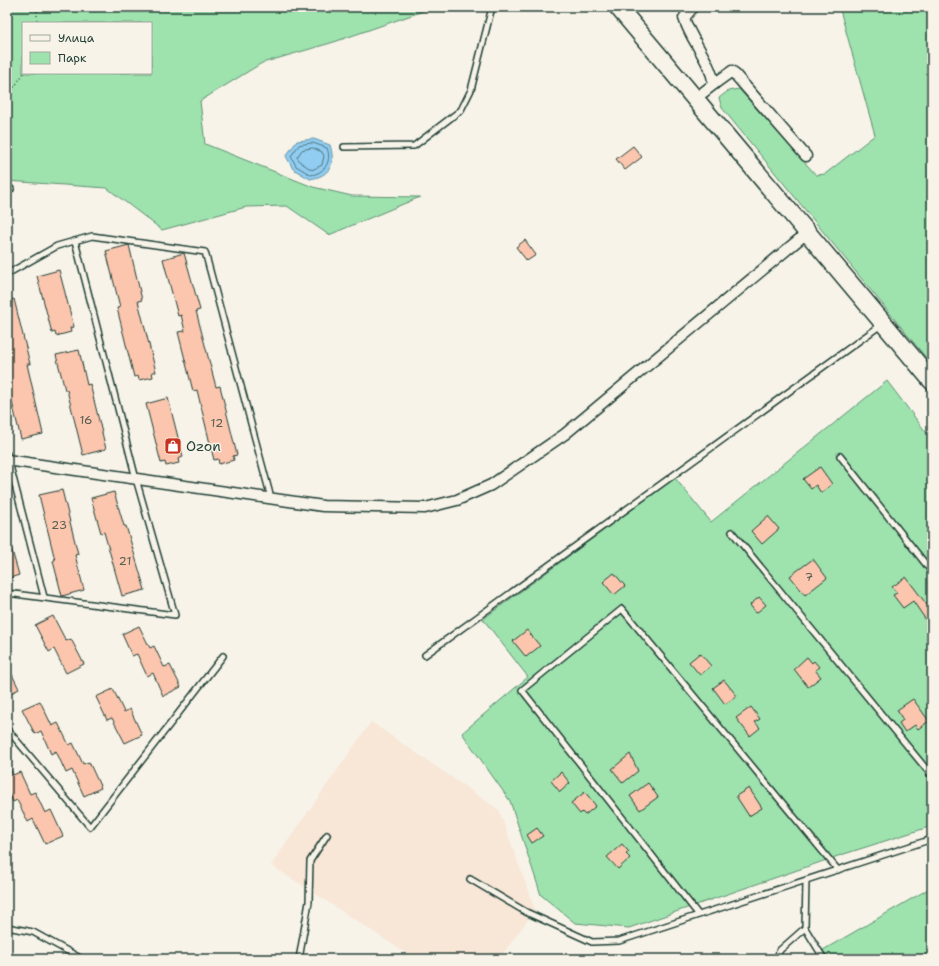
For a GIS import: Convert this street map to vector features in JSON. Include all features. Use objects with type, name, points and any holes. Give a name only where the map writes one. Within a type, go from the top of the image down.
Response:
[{"type":"main road","points":[[618,7],[696,98],[932,381]]},
{"type":"street","points":[[693,7],[684,18],[687,30],[712,75],[714,84]]},
{"type":"street","points":[[696,98],[732,71],[806,156]]},
{"type":"street","points":[[8,458],[136,479],[323,506],[425,508],[457,500],[490,484],[564,434],[808,232]]},
{"type":"lane","points":[[344,147],[414,146],[462,110],[471,90],[492,7]]},
{"type":"lane","points":[[7,274],[57,246],[92,236],[205,252],[271,498]]},
{"type":"lane","points":[[7,593],[175,615],[136,479],[75,241]]},
{"type":"lane","points":[[425,655],[884,323]]},
{"type":"lane","points":[[840,456],[932,572]]},
{"type":"lane","points":[[8,458],[44,597]]},
{"type":"lane","points":[[732,532],[932,776]]},
{"type":"lane","points":[[698,914],[522,690],[622,609],[838,870]]},
{"type":"lane","points":[[7,729],[90,827],[223,656]]},
{"type":"lane","points":[[299,959],[309,902],[310,861],[327,835]]},
{"type":"lane","points":[[470,879],[526,912],[592,942],[619,940],[806,881],[932,839]]},
{"type":"lane","points":[[806,881],[805,928],[824,959]]},
{"type":"lane","points":[[7,927],[33,932],[82,959]]},
{"type":"lane","points":[[776,959],[780,950],[805,928]]},
{"type":"path","points":[[37,7],[37,22]]},
{"type":"path","points":[[7,97],[23,74]]},
{"type":"shaded area","points":[[371,722],[499,810],[535,910],[499,959],[415,959],[271,865]]},
{"type":"green space","points":[[7,7],[435,7],[334,42],[262,63],[200,101],[205,144],[313,187],[352,196],[420,197],[329,235],[287,206],[246,207],[162,230],[107,188],[7,181]]},
{"type":"green space","points":[[832,7],[932,7],[932,365],[722,108],[719,98],[728,91],[739,89],[816,175],[825,174],[875,135],[840,10]]},
{"type":"green space","points":[[887,381],[932,440],[932,826],[841,855],[629,928],[575,923],[541,895],[510,801],[462,733],[528,677],[483,619],[675,478],[711,522]]},
{"type":"green space","points":[[932,887],[932,959],[828,959],[823,950]]},
{"type":"water","points":[[314,139],[330,145],[332,152],[332,163],[327,172],[310,179],[293,169],[286,156],[297,141]]},
{"type":"building","points":[[633,146],[642,157],[625,170],[616,159]]},
{"type":"building","points":[[525,240],[536,255],[527,261],[516,247]]},
{"type":"building","points":[[129,245],[142,300],[138,301],[156,372],[152,372],[153,377],[139,380],[138,376],[134,377],[117,308],[120,307],[106,251]]},
{"type":"building","points":[[184,253],[200,310],[196,311],[216,387],[220,386],[237,455],[233,456],[234,460],[219,464],[218,459],[214,460],[197,390],[193,391],[178,332],[185,331],[181,315],[178,316],[163,259]]},
{"type":"building","points":[[59,270],[74,327],[70,328],[71,332],[56,336],[55,332],[52,333],[37,276]]},
{"type":"building","points":[[14,299],[30,364],[27,364],[43,434],[21,439],[7,382],[7,301]]},
{"type":"building","points":[[79,350],[87,385],[90,384],[106,449],[83,455],[67,390],[65,390],[56,355]]},
{"type":"building","points":[[168,398],[183,457],[178,459],[179,463],[166,466],[165,462],[161,463],[146,404]]},
{"type":"building","points":[[820,467],[832,484],[821,493],[816,485],[811,489],[803,479]]},
{"type":"building","points":[[62,490],[78,554],[75,555],[84,590],[62,596],[39,495]]},
{"type":"building","points":[[114,492],[145,590],[122,596],[104,532],[101,533],[91,498]]},
{"type":"building","points":[[768,516],[779,529],[762,544],[751,531]]},
{"type":"building","points":[[9,540],[19,575],[7,579],[7,541]]},
{"type":"building","points":[[813,559],[827,578],[805,595],[790,576]]},
{"type":"building","points":[[614,573],[625,586],[614,595],[603,582]]},
{"type":"building","points":[[906,577],[927,605],[932,601],[932,629],[913,601],[903,608],[893,595],[897,593],[892,587]]},
{"type":"building","points":[[759,597],[766,605],[756,613],[750,605]]},
{"type":"building","points":[[53,616],[66,641],[71,639],[84,664],[66,673],[54,649],[49,652],[35,625]]},
{"type":"building","points":[[139,626],[150,648],[154,646],[164,667],[170,665],[181,687],[163,696],[153,673],[147,676],[137,654],[132,656],[122,634]]},
{"type":"building","points":[[527,630],[540,646],[526,657],[513,641]]},
{"type":"building","points":[[700,653],[711,666],[700,675],[689,662]]},
{"type":"building","points":[[807,657],[812,663],[814,661],[819,667],[815,670],[821,677],[808,687],[794,669]]},
{"type":"building","points":[[7,664],[19,689],[7,695]]},
{"type":"building","points":[[724,680],[737,696],[725,704],[713,688]]},
{"type":"building","points":[[113,689],[124,712],[130,709],[142,735],[125,743],[112,718],[107,720],[96,697]]},
{"type":"building","points":[[913,699],[929,721],[918,729],[915,725],[905,732],[899,723],[903,720],[897,710]]},
{"type":"building","points":[[40,701],[52,726],[58,723],[69,745],[73,743],[83,764],[89,762],[101,788],[84,796],[72,770],[66,773],[56,751],[51,754],[41,731],[35,734],[22,709]]},
{"type":"building","points":[[751,707],[760,719],[755,722],[760,728],[750,736],[736,718]]},
{"type":"building","points":[[630,754],[638,771],[623,783],[612,769]]},
{"type":"building","points":[[7,761],[13,775],[20,772],[30,794],[35,792],[45,813],[51,810],[63,836],[45,844],[33,819],[28,822],[17,800],[13,802],[7,790]]},
{"type":"building","points":[[561,772],[570,783],[560,792],[551,781]]},
{"type":"building","points":[[648,783],[658,797],[640,810],[630,796]]},
{"type":"building","points":[[749,788],[762,808],[749,816],[736,796]]},
{"type":"building","points":[[585,792],[596,806],[585,815],[582,812],[580,814],[571,803]]},
{"type":"building","points":[[537,828],[543,836],[532,843],[527,835]]},
{"type":"building","points":[[622,844],[629,852],[626,854],[630,858],[618,869],[607,857]]},
{"type":"place","name":"Ozon","points":[[173,446]]}]
